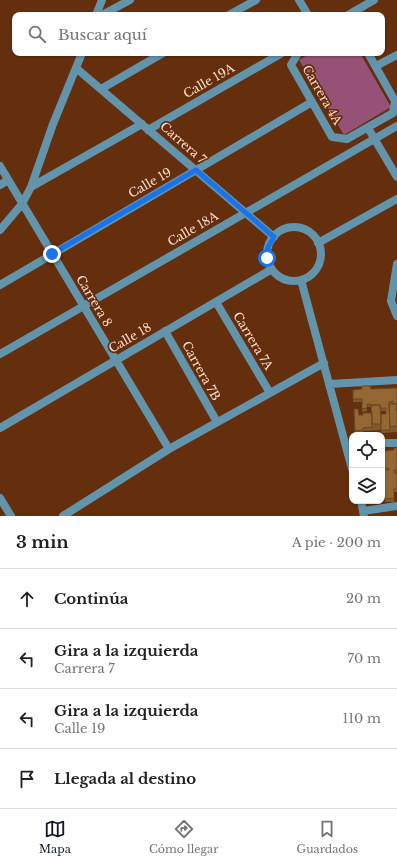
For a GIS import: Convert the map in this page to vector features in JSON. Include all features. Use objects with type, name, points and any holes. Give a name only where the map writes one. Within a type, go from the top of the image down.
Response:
[{"type":"street","points":[[97,12],[102,0]]},
{"type":"street","points":[[108,12],[130,0]]},
{"type":"street","points":[[234,12],[256,0]]},
{"type":"street","points":[[299,0],[306,12]]},
{"type":"street","points":[[353,12],[374,0]]},
{"type":"street","points":[[376,66],[397,55]]},
{"type":"street","points":[[0,230],[22,204],[31,187],[53,124],[81,56]]},
{"type":"street","points":[[101,89],[158,56]]},
{"type":"street","name":"Calle 19A","points":[[31,187],[276,56]]},
{"type":"street","name":"Carrera 4A","points":[[296,56],[291,65],[332,137],[347,139],[393,112],[396,101],[370,56]]},
{"type":"street","name":"Carrera 7","points":[[76,68],[274,237]]},
{"type":"street","name":"Calle 19","points":[[0,285],[312,102]]},
{"type":"street","name":"Calle 18A","points":[[0,354],[397,126]]},
{"type":"street","points":[[368,128],[397,177]]},
{"type":"street","name":"Carrera 8","points":[[0,166],[168,449]]},
{"type":"street","points":[[0,185],[8,180]]},
{"type":"street","points":[[318,243],[397,198]]},
{"type":"street","points":[[297,228],[309,233],[318,243],[320,256],[319,262],[312,273],[301,280],[284,279],[272,269],[267,252],[274,237],[284,229],[297,228]]},
{"type":"street","points":[[397,264],[391,301],[397,316]]},
{"type":"street","name":"Calle 18","points":[[0,428],[272,269]]},
{"type":"street","points":[[301,280],[324,364],[349,444]]},
{"type":"street","name":"Carrera 7A","points":[[216,302],[270,393]]},
{"type":"street","name":"Carrera 7B","points":[[165,331],[216,422]]},
{"type":"street","points":[[63,516],[168,449],[324,364]]},
{"type":"street","points":[[330,384],[397,380]]},
{"type":"street","points":[[385,443],[397,443]]},
{"type":"street","points":[[0,498],[11,516]]},
{"type":"street","points":[[362,504],[364,514],[397,506]]},
{"type":"shaded area","points":[[306,56],[362,56],[391,107],[344,135],[299,60]]},
{"type":"building","points":[[362,386],[370,386],[371,389],[397,388],[397,404],[393,404],[393,401],[389,402],[390,430],[381,430],[381,414],[386,414],[386,408],[380,408],[380,405],[367,404],[367,408],[362,409],[362,399],[353,399],[353,390],[362,389]]},
{"type":"building","points":[[389,404],[397,404],[397,426],[390,427]]},
{"type":"building","points":[[371,405],[380,405],[381,424],[372,424]]},
{"type":"building","points":[[354,409],[358,409],[359,415],[363,415],[363,413],[372,413],[372,427],[355,431]]},
{"type":"building","points":[[394,448],[397,448],[397,470],[394,470],[394,473],[397,473],[397,489],[394,489],[394,498],[385,499],[385,470],[389,470],[389,468],[385,468],[385,451],[394,450]]},
{"type":"route","points":[[52,254],[196,170],[274,237],[268,247],[267,258]]}]
